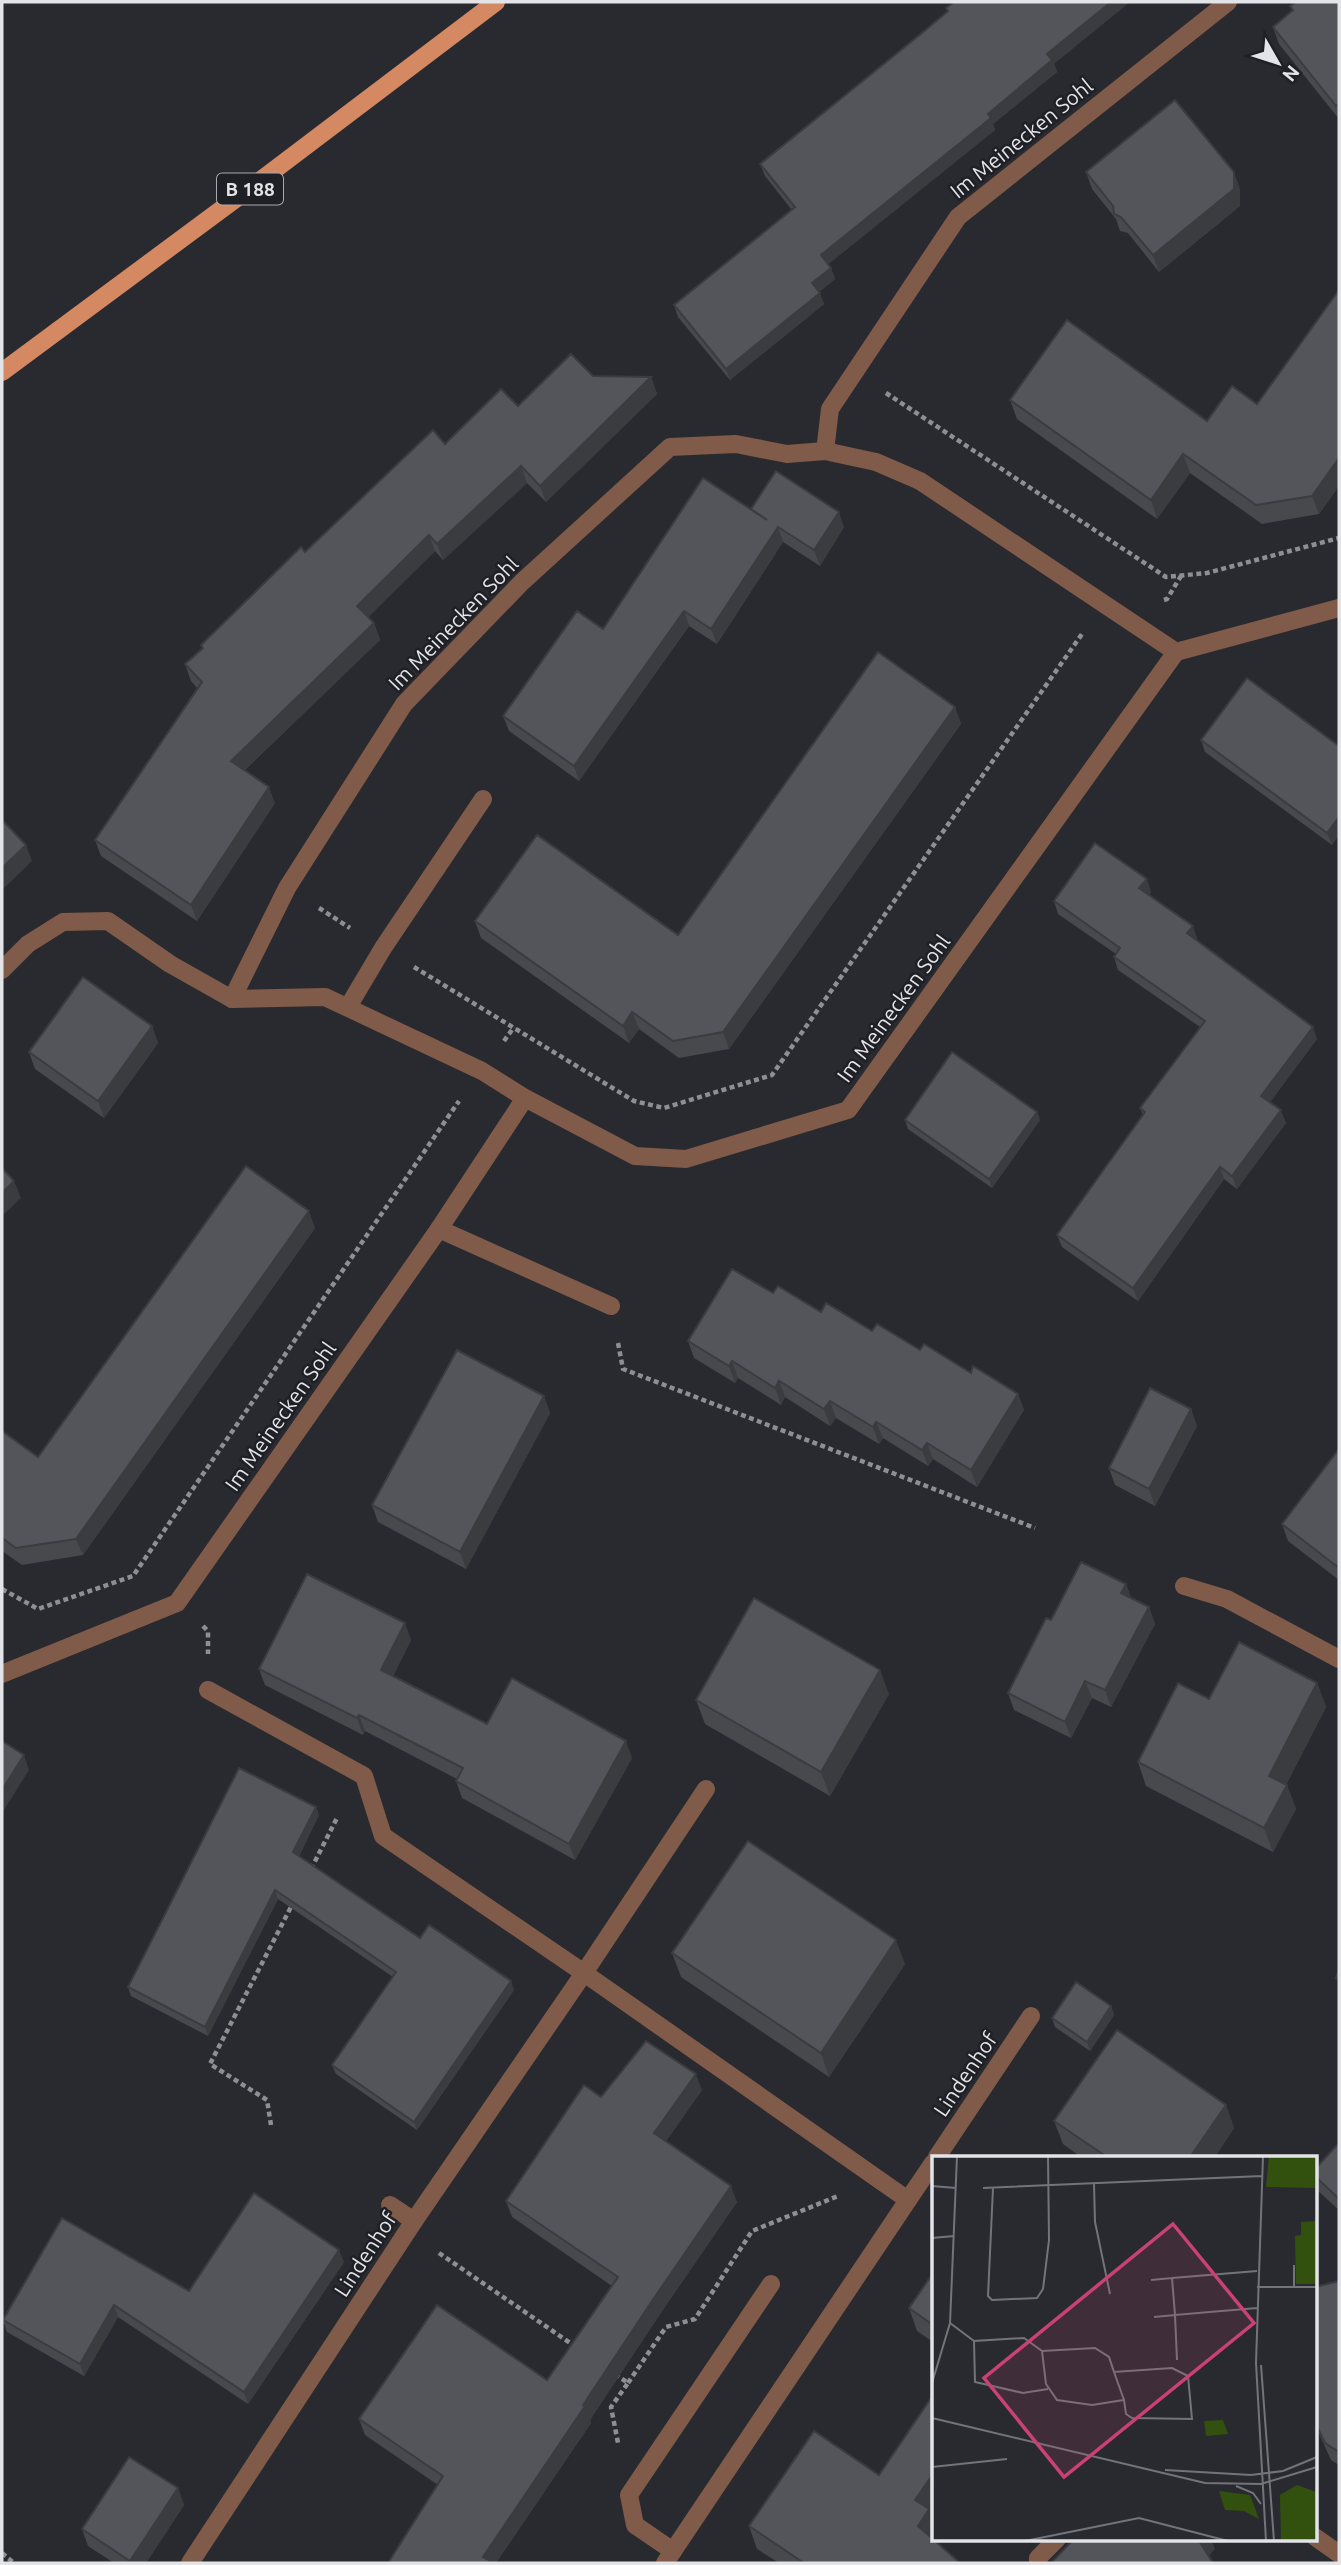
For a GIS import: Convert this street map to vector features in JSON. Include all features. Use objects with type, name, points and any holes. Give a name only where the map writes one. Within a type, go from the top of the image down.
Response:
[{"type":"main road","name":"B 188","points":[[2,372],[496,2]]},
{"type":"street","name":"Im Meinecken Sohl","points":[[825,451],[830,409],[958,217],[1228,2]]},
{"type":"street","name":"Im Meinecken Sohl","points":[[736,444],[787,454],[825,451],[876,462],[920,481],[1110,608],[1176,652],[848,1110],[686,1159],[635,1156],[525,1098],[482,1071],[324,997],[232,999],[287,888],[404,704],[522,582],[670,447],[736,444]]},
{"type":"street","points":[[1176,652],[1339,608]]},
{"type":"street","points":[[348,1007],[383,948],[484,799]]},
{"type":"street","points":[[2,970],[28,944],[62,922],[108,921],[170,964],[232,999]]},
{"type":"street","name":"Im Meinecken Sohl","points":[[177,1604],[439,1228],[525,1098]]},
{"type":"street","points":[[439,1228],[611,1307]]},
{"type":"street","points":[[1184,1586],[1227,1599],[1339,1660]]},
{"type":"street","points":[[2,1674],[177,1604]]},
{"type":"street","points":[[208,1690],[364,1776],[383,1836],[908,2200]]},
{"type":"street","name":"Lindenhof","points":[[190,2563],[411,2226],[706,1789]]},
{"type":"street","name":"Lindenhof","points":[[938,2156],[1031,2016]]},
{"type":"street","points":[[771,2284],[629,2495],[635,2525],[669,2557],[932,2164]]},
{"type":"street","points":[[390,2205],[411,2226]]},
{"type":"street","points":[[1316,2538],[1339,2554]]},
{"type":"street","points":[[1038,2563],[1038,2558],[1056,2540]]},
{"type":"path","points":[[853,372],[1166,577],[1206,573],[1339,538]]},
{"type":"path","points":[[287,888],[634,1101],[664,1108],[772,1075],[1091,623],[1110,608],[1167,599],[1181,576]]},
{"type":"path","points":[[2,1589],[38,1609],[133,1576],[459,1101],[514,1027]]},
{"type":"path","points":[[611,1307],[623,1369],[1035,1528]]},
{"type":"path","points":[[177,1604],[208,1631],[208,1690]]},
{"type":"path","points":[[310,1871],[360,1774]]},
{"type":"path","points":[[271,2124],[267,2100],[210,2064],[298,1895]]},
{"type":"path","points":[[411,2226],[584,2353]]},
{"type":"path","points":[[606,2368],[628,2383],[611,2407],[629,2495]]},
{"type":"path","points":[[2,2553],[14,2563]]},
{"type":"building","points":[[954,2],[1111,2],[1047,54],[1052,60],[988,114],[991,118],[821,255],[831,268],[812,283],[820,293],[726,369],[674,305],[795,207],[760,164],[922,33],[948,11],[946,8]]},
{"type":"building","points":[[1296,2],[1339,2],[1339,104],[1336,106],[1273,27],[1293,10],[1290,6]]},
{"type":"building","points":[[1175,100],[1234,172],[1234,189],[1153,255],[1121,217],[1114,214],[1113,206],[1086,172]]},
{"type":"building","points":[[1339,290],[1339,458],[1312,496],[1256,505],[1183,454],[1151,500],[1010,400],[1067,320],[1207,421],[1232,386],[1257,404]]},
{"type":"building","points":[[571,354],[593,376],[651,377],[540,486],[521,466],[437,544],[429,535],[357,606],[374,623],[231,761],[269,787],[191,905],[95,840],[202,682],[185,664],[203,648],[201,645],[301,547],[305,552],[433,430],[445,444],[501,389],[518,406]]},
{"type":"building","points":[[776,471],[839,512],[814,550],[778,527],[711,629],[684,611],[574,766],[503,716],[577,611],[603,629],[703,478],[767,520],[751,509]]},
{"type":"building","points":[[878,652],[955,707],[723,1032],[673,1041],[632,1012],[623,1026],[475,921],[537,835],[678,935]]},
{"type":"building","points":[[1247,678],[1339,746],[1339,817],[1327,833],[1201,740]]},
{"type":"building","points":[[2,820],[26,845],[2,868]]},
{"type":"building","points":[[1095,843],[1147,879],[1139,888],[1193,926],[1187,933],[1313,1027],[1261,1096],[1281,1110],[1232,1176],[1220,1167],[1133,1288],[1057,1235],[1145,1112],[1140,1108],[1205,1021],[1114,957],[1120,948],[1054,901]]},
{"type":"building","points":[[83,977],[152,1026],[98,1101],[29,1052]]},
{"type":"building","points":[[952,1052],[1037,1112],[989,1179],[905,1120]]},
{"type":"building","points":[[246,1166],[309,1211],[76,1539],[16,1548],[2,1538],[2,1431],[38,1457]]},
{"type":"building","points":[[2,1168],[14,1181],[2,1193]]},
{"type":"building","points":[[732,1269],[773,1293],[778,1286],[821,1312],[826,1303],[872,1331],[877,1324],[920,1350],[924,1344],[971,1373],[973,1366],[1018,1394],[971,1470],[927,1443],[922,1450],[876,1422],[873,1427],[830,1401],[824,1409],[779,1381],[775,1388],[732,1361],[729,1366],[688,1341]]},
{"type":"building","points":[[457,1350],[544,1396],[460,1552],[372,1505]]},
{"type":"building","points":[[1150,1388],[1191,1409],[1149,1489],[1109,1468]]},
{"type":"building","points":[[1339,1449],[1339,1568],[1282,1524]]},
{"type":"building","points":[[1081,1562],[1126,1584],[1121,1593],[1149,1607],[1105,1690],[1085,1681],[1065,1722],[1008,1693],[1046,1618],[1051,1620]]},
{"type":"building","points":[[307,1574],[405,1623],[381,1670],[487,1724],[512,1678],[626,1741],[569,1844],[456,1781],[463,1768],[359,1715],[357,1718],[259,1669]]},
{"type":"building","points":[[754,1598],[880,1670],[821,1772],[696,1700]]},
{"type":"building","points":[[1239,1642],[1317,1683],[1269,1776],[1287,1785],[1264,1828],[1138,1762],[1178,1683],[1209,1699]]},
{"type":"building","points":[[2,1741],[24,1755],[2,1790]]},
{"type":"building","points":[[239,1768],[316,1807],[293,1852],[420,1938],[429,1925],[511,1981],[414,2122],[332,2065],[396,1972],[275,1890],[205,2027],[128,1987]]},
{"type":"building","points":[[748,1841],[896,1940],[821,2053],[672,1953]]},
{"type":"building","points":[[1076,1982],[1111,2006],[1087,2042],[1052,2018]]},
{"type":"building","points":[[1117,2030],[1226,2105],[1191,2156],[1106,2156],[1054,2121]]},
{"type":"building","points":[[646,2041],[696,2074],[654,2133],[731,2186],[483,2557],[494,2563],[388,2563],[443,2476],[359,2419],[437,2305],[547,2380],[618,2277],[506,2201],[584,2085],[601,2097]]},
{"type":"building","points":[[1339,2143],[1339,2199],[1316,2177],[1316,2168]]},
{"type":"building","points":[[254,2193],[339,2250],[244,2392],[114,2305],[80,2364],[3,2320],[62,2218],[189,2291]]},
{"type":"building","points":[[932,2274],[932,2324],[909,2308]]},
{"type":"building","points":[[1339,2281],[1339,2452],[1325,2443],[1316,2424],[1316,2287]]},
{"type":"building","points":[[932,2396],[932,2475],[915,2500],[929,2509],[918,2526],[960,2563],[804,2563],[749,2526],[814,2431],[879,2475]]},
{"type":"building","points":[[129,2457],[178,2488],[130,2561],[82,2529]]},
{"type":"building","points":[[1073,2540],[1199,2540],[1213,2563],[1051,2563]]}]
